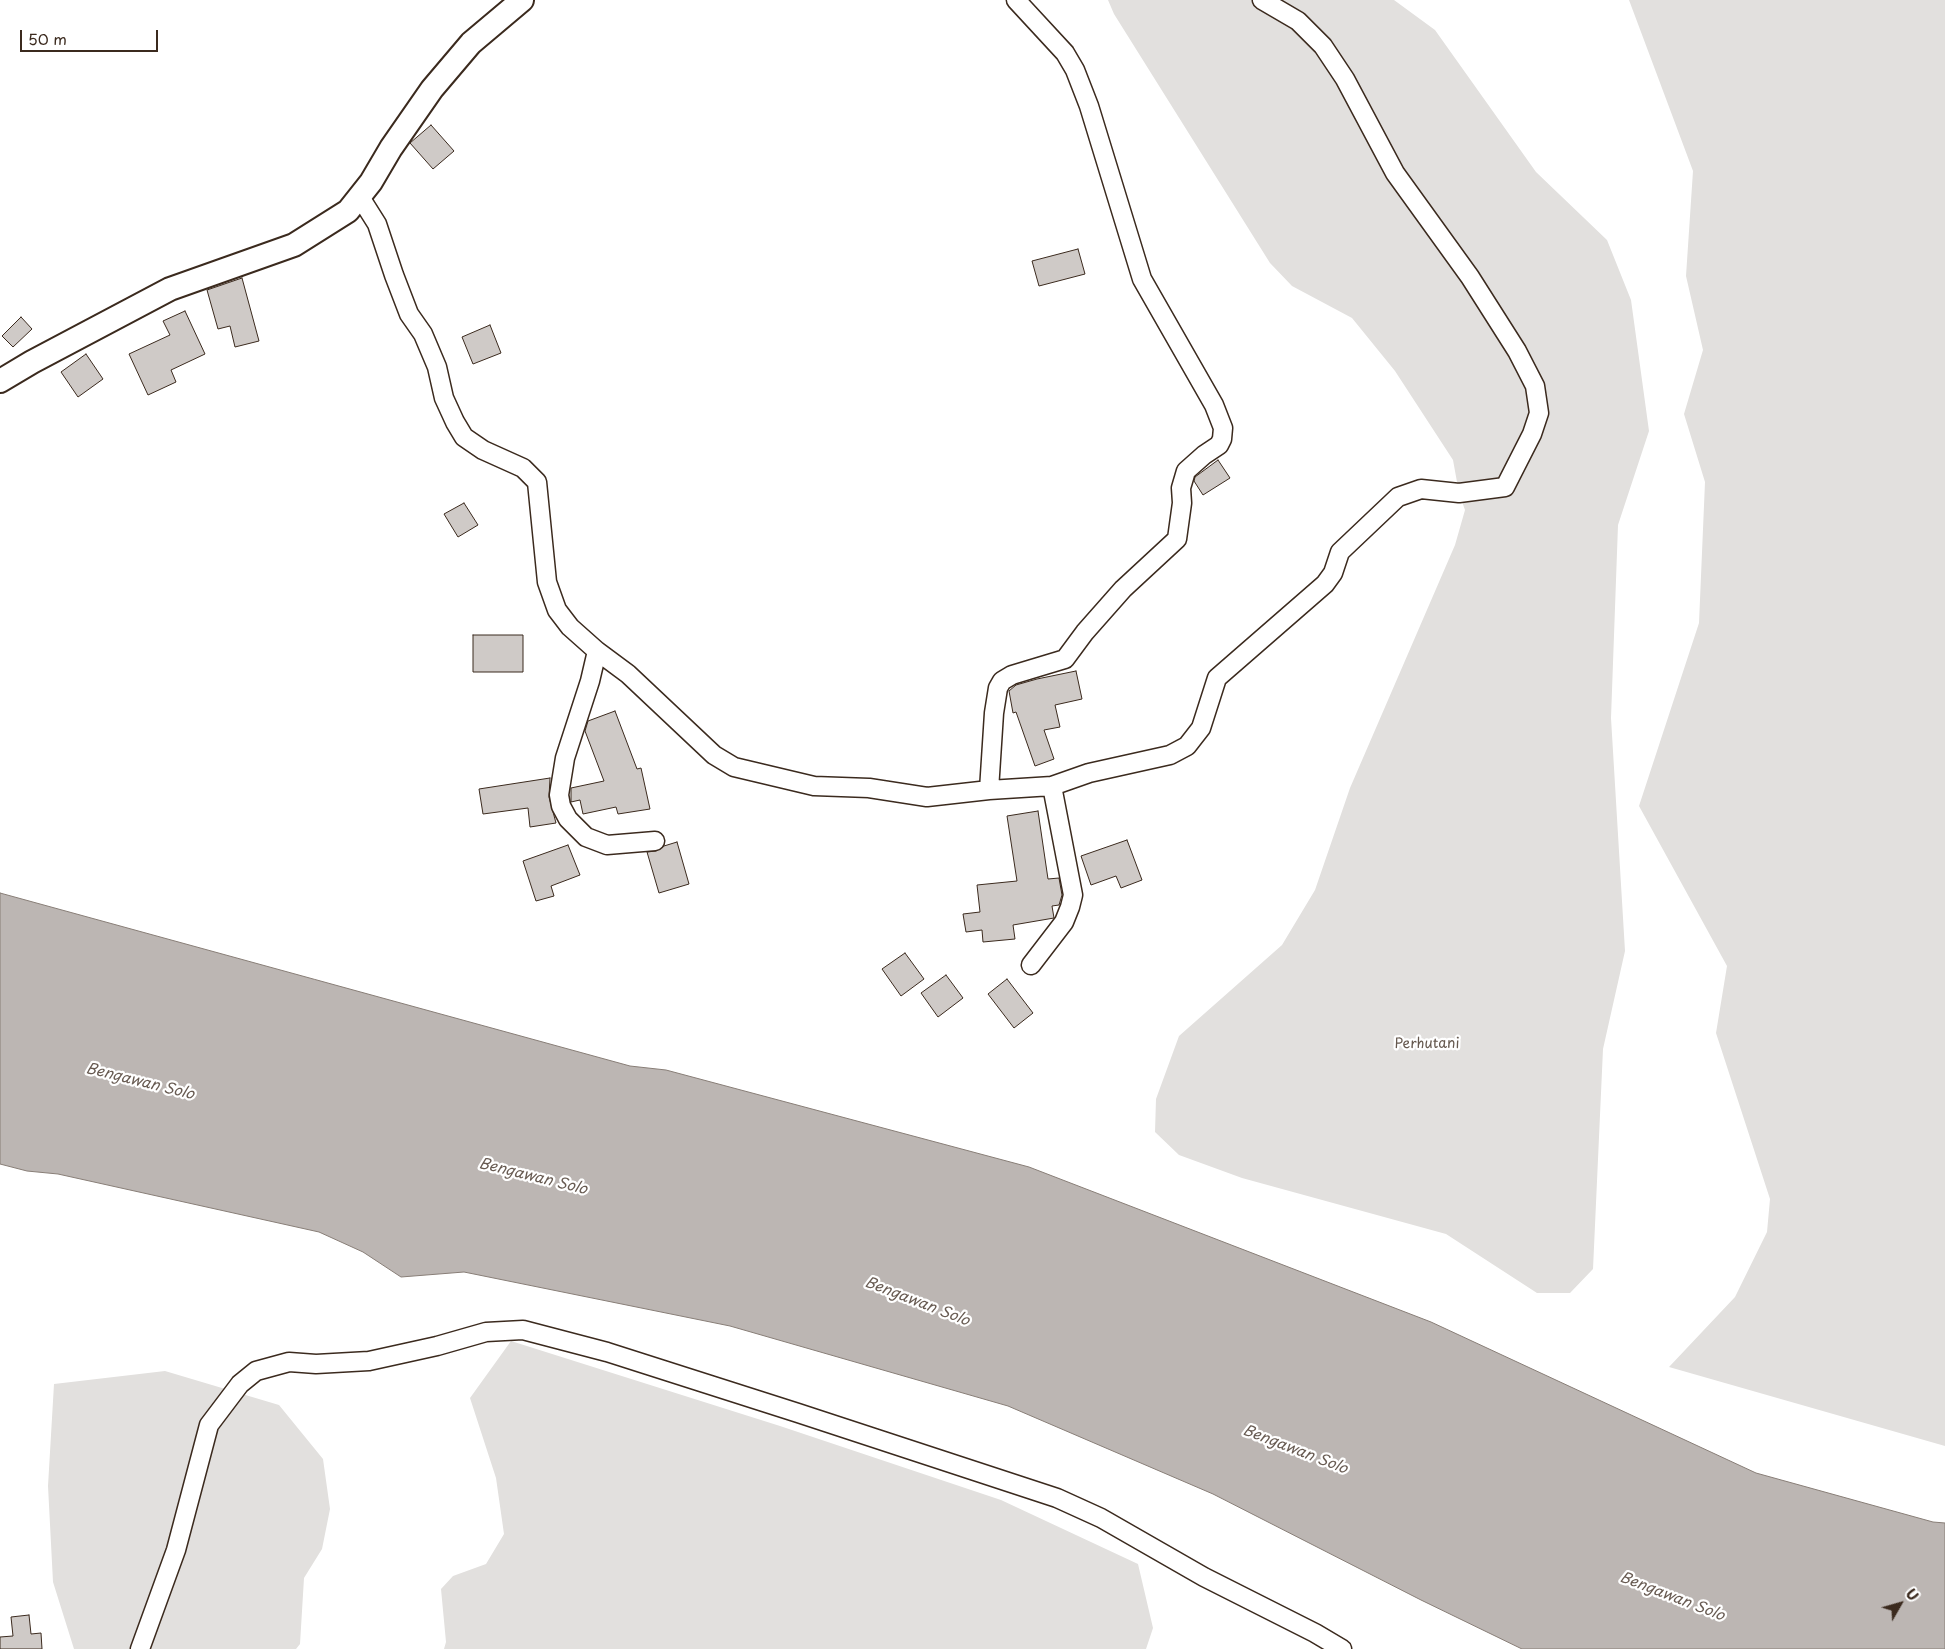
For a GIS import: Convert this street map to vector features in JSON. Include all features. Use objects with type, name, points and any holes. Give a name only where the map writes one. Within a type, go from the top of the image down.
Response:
[{"type":"street","points":[[0,381],[170,289],[294,244],[348,211],[371,182],[391,148],[432,89],[471,43],[522,0]]},
{"type":"street","points":[[989,790],[994,713],[998,688],[1002,680],[1065,658],[1122,589],[1177,539],[1182,503],[1181,488],[1186,471],[1204,454],[1219,445],[1222,439],[1223,428],[1214,405],[1142,279],[1089,106],[1075,70],[1065,53],[1016,0]]},
{"type":"street","points":[[360,197],[377,224],[409,314],[423,334],[437,367],[444,398],[455,422],[464,436],[483,450],[523,468],[537,482],[546,574],[557,610],[570,627],[597,651],[628,674],[714,754],[734,767],[814,786],[869,788],[927,798],[989,790],[1052,786],[1089,773],[1170,756],[1187,746],[1201,728],[1217,678],[1325,584],[1334,573],[1340,552],[1398,497],[1421,489],[1459,493],[1505,486],[1532,434],[1539,413],[1535,386],[1517,351],[1470,277],[1396,173],[1345,79],[1323,46],[1298,21],[1262,0]]},
{"type":"street","points":[[597,651],[590,681],[565,758],[559,795],[561,806],[568,819],[586,837],[607,845],[655,841]]},
{"type":"street","points":[[1031,965],[1064,922],[1073,895],[1052,786]]},
{"type":"street","points":[[140,1649],[176,1550],[209,1425],[240,1384],[256,1371],[289,1362],[316,1364],[369,1361],[437,1346],[486,1332],[523,1330],[606,1352],[1057,1498],[1101,1518],[1204,1577],[1315,1633],[1342,1649]]},
{"type":"green space","name":"Perhutani","points":[[1108,0],[1394,0],[1435,30],[1536,172],[1607,240],[1631,300],[1649,431],[1618,525],[1611,718],[1625,951],[1603,1049],[1593,1269],[1570,1293],[1537,1293],[1446,1234],[1242,1178],[1179,1155],[1155,1132],[1156,1099],[1179,1036],[1282,945],[1315,890],[1350,788],[1455,545],[1465,510],[1459,493],[1453,460],[1395,371],[1352,318],[1292,286],[1270,263],[1114,14]]},
{"type":"green space","points":[[1629,0],[1945,0],[1945,1446],[1669,1367],[1735,1297],[1767,1232],[1770,1199],[1716,1033],[1727,966],[1639,806],[1699,623],[1705,482],[1684,414],[1703,350],[1686,276],[1693,171]]},
{"type":"green space","points":[[511,1341],[780,1426],[1001,1500],[1138,1564],[1153,1628],[1146,1649],[444,1649],[446,1642],[441,1589],[453,1576],[486,1564],[504,1534],[496,1478],[470,1398]]},
{"type":"green space","points":[[165,1371],[279,1405],[323,1459],[330,1509],[322,1549],[304,1578],[300,1644],[296,1649],[74,1649],[53,1582],[48,1486],[54,1384]]},
{"type":"water","name":"Bengawan Solo","points":[[0,893],[630,1066],[666,1070],[1029,1167],[1431,1322],[1756,1473],[1933,1522],[1945,1523],[1945,1649],[1522,1649],[1213,1494],[1008,1406],[730,1326],[464,1272],[401,1277],[363,1252],[319,1232],[58,1174],[27,1171],[0,1164]]},
{"type":"building","points":[[431,125],[454,151],[433,169],[410,143]]},
{"type":"building","points":[[1078,249],[1085,274],[1039,286],[1032,261]]},
{"type":"building","points":[[242,278],[259,341],[235,347],[230,326],[218,329],[207,290]]},
{"type":"building","points":[[185,311],[205,354],[171,370],[176,382],[148,395],[129,354],[170,335],[163,321]]},
{"type":"building","points":[[21,317],[32,329],[13,347],[2,336]]},
{"type":"building","points":[[490,325],[501,353],[473,364],[462,337]]},
{"type":"building","points":[[86,354],[103,379],[78,397],[61,372]]},
{"type":"building","points":[[1218,460],[1230,478],[1203,495],[1194,481],[1195,477]]},
{"type":"building","points":[[464,503],[478,525],[458,537],[444,514]]},
{"type":"building","points":[[473,635],[523,635],[523,672],[473,672]]},
{"type":"building","points":[[1076,671],[1082,699],[1055,705],[1060,727],[1044,730],[1054,759],[1035,766],[1016,712],[1013,713],[1009,691],[1016,685]]},
{"type":"building","points":[[615,711],[637,769],[641,768],[650,809],[618,814],[616,807],[583,814],[580,800],[571,802],[571,788],[604,781],[585,731],[588,721]]},
{"type":"building","points":[[550,778],[549,797],[556,823],[530,827],[528,808],[483,814],[479,789]]},
{"type":"building","points":[[1038,811],[1048,879],[1059,878],[1062,895],[1059,905],[1052,906],[1054,918],[1013,925],[1015,939],[983,942],[982,930],[966,932],[963,914],[980,912],[977,885],[1017,881],[1007,816]]},
{"type":"building","points":[[1127,840],[1142,880],[1121,888],[1116,876],[1091,885],[1081,856]]},
{"type":"building","points":[[677,842],[689,884],[659,893],[647,852],[656,851]]},
{"type":"building","points":[[568,845],[580,875],[551,886],[554,896],[536,901],[523,861]]},
{"type":"building","points":[[905,953],[924,979],[901,996],[882,969]]},
{"type":"building","points":[[946,975],[963,998],[938,1017],[921,993]]},
{"type":"building","points":[[1007,979],[1033,1013],[1014,1028],[988,994]]},
{"type":"building","points":[[29,1615],[31,1634],[41,1633],[42,1649],[0,1649],[0,1637],[13,1636],[11,1617]]}]
